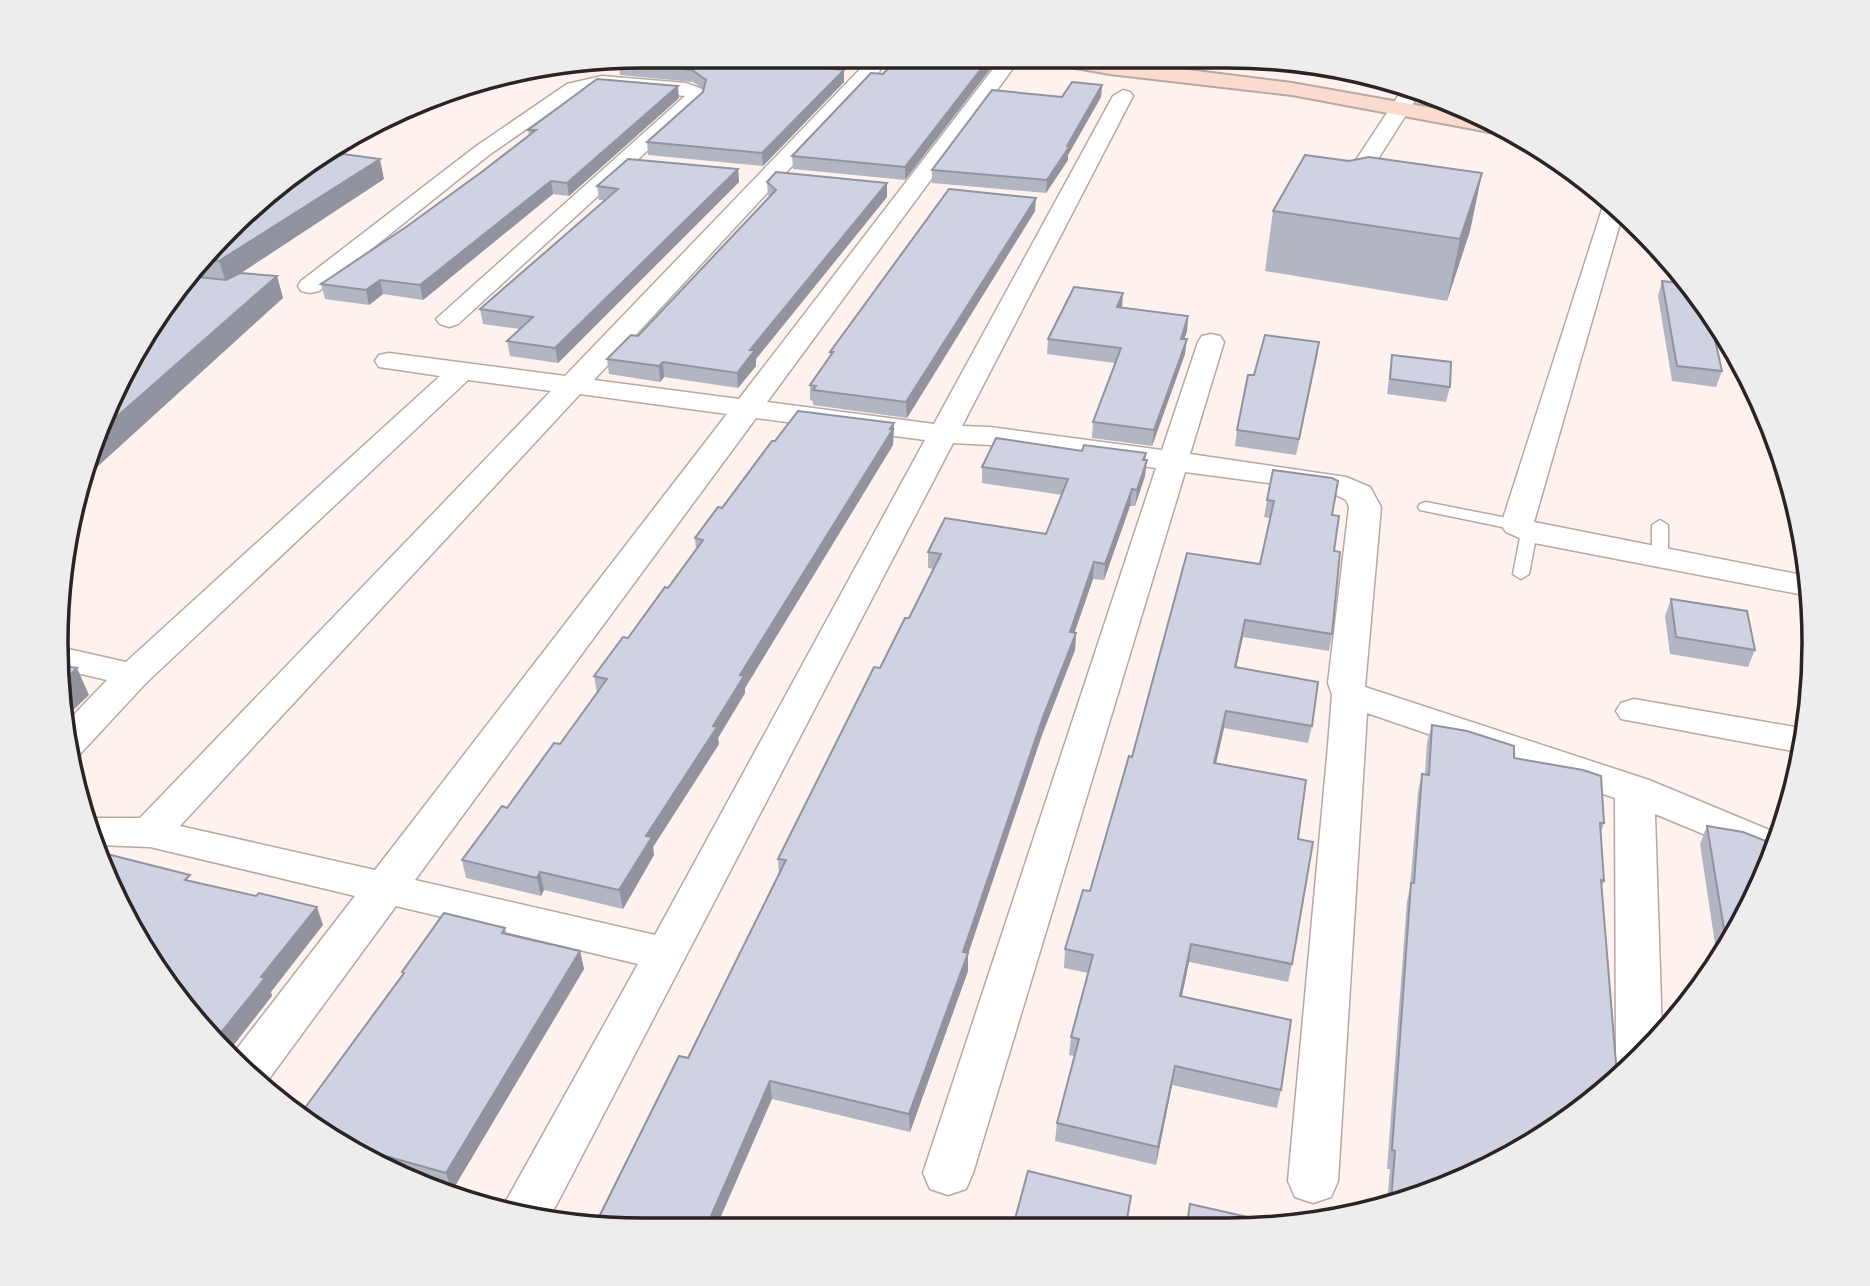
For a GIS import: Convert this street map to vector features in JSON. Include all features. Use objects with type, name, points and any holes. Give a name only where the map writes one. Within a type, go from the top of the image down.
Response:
[{"type":"street","points":[[150,833],[872,68]]},
{"type":"street","points":[[253,1064],[1004,68]]},
{"type":"street","points":[[1110,68],[1405,101],[1450,113]]},
{"type":"street","points":[[310,286],[482,151],[574,88],[602,82],[686,89],[695,93],[695,98],[449,319]]},
{"type":"street","points":[[529,1206],[944,434],[1051,204],[1123,96]]},
{"type":"street","points":[[1335,210],[1405,101]]},
{"type":"street","points":[[625,162],[651,164]]},
{"type":"street","points":[[1611,216],[1523,528],[1799,584]]},
{"type":"street","points":[[948,1174],[1211,342]]},
{"type":"street","points":[[389,361],[944,434],[990,436],[1176,459],[1335,483],[1359,494],[1365,507],[1346,683],[1350,694],[1313,1181]]},
{"type":"street","points":[[76,736],[133,675],[461,370]]},
{"type":"street","points":[[68,660],[133,675]]},
{"type":"street","points":[[1350,694],[1635,790],[1765,845]]},
{"type":"street","points":[[1634,711],[1794,739]]},
{"type":"street","points":[[1635,790],[1639,1043]]},
{"type":"street","points":[[100,831],[150,833],[666,954]]},
{"type":"lane","points":[[1426,507],[1523,528],[1521,574]]},
{"type":"lane","points":[[1660,524],[1660,557]]},
{"type":"building","points":[[671,68],[844,70],[762,153],[647,142],[703,92],[706,80],[692,70]]},
{"type":"building","points":[[889,68],[982,68],[905,167],[792,156],[871,73],[883,74]]},
{"type":"building","points":[[597,79],[678,86],[567,183],[551,181],[420,285],[380,280],[366,290],[321,284],[483,171],[536,130],[528,130]]},
{"type":"building","points":[[1072,82],[1102,85],[1067,146],[1069,147],[1047,180],[932,170],[992,90],[1062,97]]},
{"type":"building","points":[[343,154],[380,159],[219,261],[214,261],[264,211],[324,165]]},
{"type":"building","points":[[1305,155],[1349,161],[1369,157],[1482,173],[1460,239],[1273,211]]},
{"type":"building","points":[[628,159],[738,169],[555,348],[507,341],[533,317],[480,309],[618,189],[597,186]]},
{"type":"building","points":[[776,172],[887,183],[750,350],[755,350],[737,373],[663,362],[659,366],[607,359],[631,335],[638,336],[776,190],[767,182]]},
{"type":"building","points":[[949,189],[1036,198],[906,402],[813,390],[816,386],[810,385],[833,352],[830,352]]},
{"type":"building","points":[[240,273],[277,276],[114,419],[145,356],[187,293],[200,277],[226,280]]},
{"type":"building","points":[[1662,281],[1674,282],[1705,324],[1715,340],[1722,371],[1677,366]]},
{"type":"building","points":[[1074,287],[1123,293],[1117,307],[1188,316],[1181,339],[1187,339],[1154,430],[1093,422],[1121,348],[1048,339]]},
{"type":"building","points":[[1265,335],[1319,342],[1299,439],[1237,430],[1248,375],[1254,375]]},
{"type":"building","points":[[1392,355],[1451,362],[1450,387],[1390,379]]},
{"type":"building","points":[[798,411],[894,423],[890,429],[893,429],[740,675],[744,676],[713,726],[717,727],[646,836],[652,837],[619,890],[540,872],[537,878],[462,860],[502,806],[507,808],[554,743],[560,744],[607,679],[594,676],[623,637],[628,638],[665,587],[668,588],[703,540],[695,538]]},
{"type":"building","points":[[996,438],[1082,451],[1084,445],[1146,453],[1143,460],[1147,460],[1137,490],[1132,489],[1105,564],[1094,562],[1070,632],[1076,633],[1043,717],[963,952],[968,953],[909,1114],[770,1081],[710,1218],[599,1216],[679,1056],[688,1058],[786,860],[778,859],[874,667],[880,668],[941,554],[928,552],[945,518],[1046,534],[1068,479],[982,467]]},
{"type":"building","points":[[1273,470],[1338,481],[1332,515],[1339,516],[1334,551],[1340,552],[1332,634],[1245,620],[1235,667],[1318,682],[1312,726],[1226,711],[1214,763],[1306,780],[1298,839],[1313,842],[1292,964],[1191,944],[1180,996],[1291,1020],[1281,1090],[1175,1066],[1158,1147],[1057,1123],[1079,1039],[1071,1037],[1093,955],[1065,949],[1083,890],[1090,891],[1129,756],[1132,757],[1187,553],[1260,564],[1274,501],[1267,500]]},
{"type":"building","points":[[1671,599],[1747,611],[1755,650],[1676,637]]},
{"type":"building","points":[[69,667],[77,668],[69,676]]},
{"type":"building","points":[[1432,725],[1467,731],[1514,746],[1514,758],[1583,770],[1601,776],[1604,823],[1600,823],[1604,881],[1601,880],[1616,1065],[1577,1099],[1514,1141],[1447,1174],[1392,1193],[1395,1151],[1392,1150],[1411,883],[1414,883],[1422,774],[1429,775]]},
{"type":"building","points":[[1707,826],[1743,832],[1766,841],[1724,931]]},
{"type":"building","points":[[109,854],[190,875],[185,880],[317,907],[261,977],[265,978],[221,1032],[165,962],[145,930]]},
{"type":"building","points":[[444,913],[505,928],[502,933],[580,951],[446,1173],[385,1156],[356,1141],[305,1108],[404,973],[402,972]]},
{"type":"building","points":[[1028,1171],[1131,1196],[1127,1218],[1015,1218]]},
{"type":"building","points":[[1190,1204],[1249,1217],[1227,1218],[1188,1218]]}]
